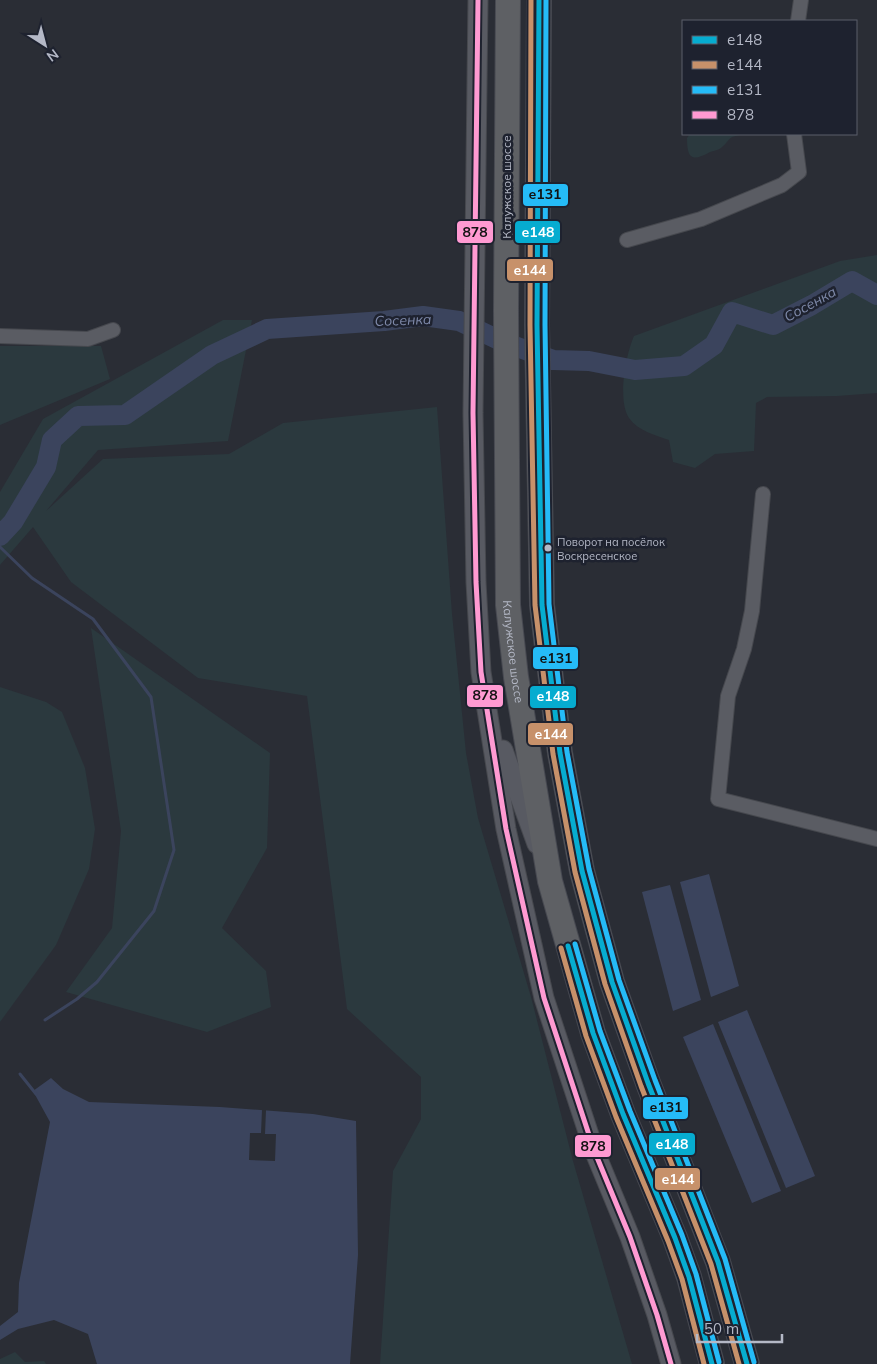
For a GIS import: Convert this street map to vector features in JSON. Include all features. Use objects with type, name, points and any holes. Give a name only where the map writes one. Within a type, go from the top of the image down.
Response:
[{"type":"highway","name":"Калужское шоссе","points":[[508,0],[506,310],[508,605],[516,677],[550,881],[593,1034],[623,1114],[675,1238],[689,1277],[712,1364]]},
{"type":"highway","points":[[539,0],[537,325],[542,605],[560,753],[582,871],[612,982],[648,1083],[718,1262],[747,1364]]},
{"type":"main road","points":[[478,0],[473,413],[476,582],[481,672],[506,829],[544,998],[594,1150],[630,1237],[658,1315],[671,1364]]},
{"type":"main road","points":[[486,701],[550,881]]},
{"type":"street","points":[[798,20],[801,0]]},
{"type":"street","points":[[627,240],[702,219],[782,185],[799,172],[794,135]]},
{"type":"street","points":[[0,336],[88,339],[113,330]]},
{"type":"street","points":[[763,494],[752,611],[744,650],[728,696],[718,798],[877,839]]},
{"type":"shaded area","points":[[689,135],[740,135],[732,137],[719,149],[695,158],[692,157],[688,150],[687,138]]},
{"type":"shaded area","points":[[877,255],[877,393],[837,396],[767,397],[756,403],[754,451],[715,454],[695,468],[673,462],[669,440],[642,429],[629,418],[625,410],[623,389],[628,354],[634,336],[840,261]]},
{"type":"shaded area","points":[[223,320],[252,320],[228,441],[98,450],[46,511],[103,459],[229,454],[283,423],[437,407],[452,614],[466,753],[478,818],[531,997],[573,1161],[632,1364],[380,1364],[393,1171],[421,1119],[421,1077],[347,1009],[307,696],[198,678],[71,582],[33,527],[0,565],[0,492],[43,419]]},
{"type":"shaded area","points":[[0,346],[101,346],[110,379],[0,425]]},
{"type":"shaded area","points":[[91,628],[270,753],[267,848],[222,928],[266,971],[271,1007],[207,1032],[66,992],[112,928],[121,831]]},
{"type":"shaded area","points":[[0,687],[46,702],[62,712],[85,768],[95,829],[89,869],[56,945],[0,1022]]},
{"type":"shaded area","points":[[15,1352],[25,1362],[44,1361],[46,1364],[0,1364],[0,1359]]},
{"type":"water","points":[[709,874],[739,986],[711,997],[680,882]]},
{"type":"water","points":[[670,885],[701,1000],[673,1011],[642,892]]},
{"type":"water","points":[[747,1010],[815,1176],[786,1188],[718,1022]]},
{"type":"water","points":[[713,1024],[781,1191],[752,1203],[683,1037]]},
{"type":"water","points":[[51,1078],[63,1089],[89,1102],[220,1107],[313,1114],[356,1121],[358,1255],[350,1364],[97,1364],[88,1334],[54,1320],[18,1329],[0,1340],[0,1326],[18,1312],[19,1283],[50,1122],[33,1091]]},
{"type":"pier","points":[[262,1110],[266,1110],[265,1134],[276,1134],[275,1161],[249,1160],[250,1133],[261,1133]]},
{"type":"waterway","name":"Сосенка","points":[[0,536],[13,522],[46,467],[52,440],[78,416],[125,415],[212,355],[267,329],[384,321],[423,316],[459,321],[501,341],[553,360],[589,361],[635,370],[684,366],[714,345],[732,312],[773,325],[812,305],[852,281],[877,295]]},
{"type":"waterway","points":[[0,547],[32,578],[93,619],[151,697],[174,850],[154,911],[97,982],[77,999],[45,1020]]},
{"type":"waterway","points":[[20,1074],[36,1094]]},
{"type":"transit line","name":"878","points":[[478,0],[473,413],[476,582],[481,672],[506,829],[544,998],[594,1150],[630,1237],[657,1315],[671,1364]]},
{"type":"transit line","name":"е144","points":[[531,0],[530,325],[535,605],[553,754],[575,872],[605,984],[641,1086],[711,1264],[739,1364]]},
{"type":"transit line","name":"е148","points":[[539,0],[537,325],[542,605],[560,753],[582,871],[612,982],[648,1083],[718,1262],[747,1364]]},
{"type":"transit line","name":"е131","points":[[546,0],[545,325],[549,604],[567,752],[589,869],[619,980],[655,1080],[725,1259],[754,1362]]},
{"type":"transit line","name":"е131","points":[[575,944],[600,1031],[696,1274],[719,1362]]},
{"type":"transit line","name":"е148","points":[[568,946],[593,1033],[623,1114],[675,1238],[689,1277],[712,1364]]},
{"type":"transit line","name":"е144","points":[[561,948],[586,1036],[616,1117],[682,1279],[704,1364]]},
{"type":"place","name":"Поворот на посёлок Воскресенское","points":[[548,548]]}]
